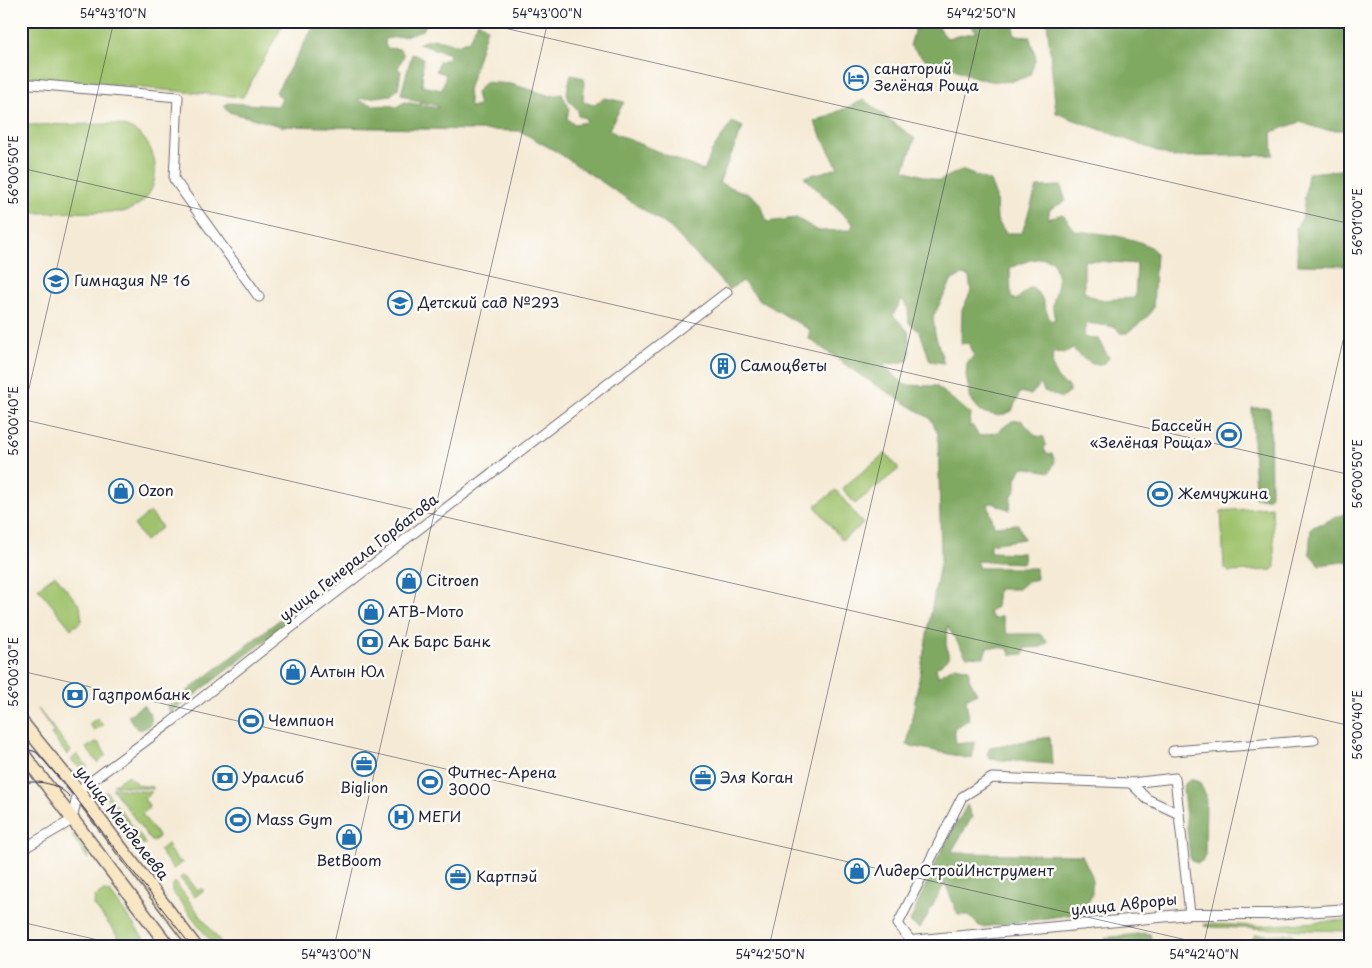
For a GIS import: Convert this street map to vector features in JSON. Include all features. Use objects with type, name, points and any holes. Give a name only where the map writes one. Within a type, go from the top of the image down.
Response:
[{"type":"main road","name":"улица Менделеева","points":[[21,721],[78,791],[196,947]]},
{"type":"main road","points":[[21,751],[169,947]]},
{"type":"street","points":[[21,83],[178,97],[174,179],[259,297]]},
{"type":"street","name":"улица Генерала Горбатова","points":[[78,791],[170,723],[727,292]]},
{"type":"street","points":[[1173,751],[1314,740]]},
{"type":"street","points":[[907,944],[898,924],[962,797],[992,778],[1130,783],[1175,778],[1190,914]]},
{"type":"street","points":[[1130,783],[1147,799],[1179,814]]},
{"type":"street","points":[[21,850],[72,820],[78,791]]},
{"type":"street","name":"улица Авроры","points":[[907,944],[1190,914],[1271,914],[1351,909]]},
{"type":"green space","points":[[21,21],[285,21],[243,97],[21,77]]},
{"type":"green space","points":[[317,21],[428,21],[423,30],[385,39],[386,48],[400,49],[404,55],[398,68],[401,71],[398,89],[391,95],[358,99],[359,101],[378,106],[389,105],[396,107],[405,102],[437,108],[438,106],[415,101],[401,94],[412,54],[423,58],[422,86],[442,90],[446,74],[436,71],[439,62],[447,59],[450,54],[418,44],[433,39],[457,45],[469,40],[478,22],[487,28],[468,90],[470,107],[479,106],[476,93],[485,82],[511,84],[551,96],[562,94],[569,108],[567,119],[574,124],[587,122],[585,118],[578,116],[578,110],[570,102],[567,95],[571,75],[584,78],[583,102],[594,105],[605,98],[624,102],[609,129],[616,134],[704,171],[712,151],[732,122],[743,127],[719,183],[751,195],[761,204],[767,222],[796,218],[819,231],[851,230],[853,224],[804,177],[838,168],[814,122],[864,100],[915,139],[904,170],[939,181],[961,170],[990,181],[996,197],[997,220],[1006,233],[1022,233],[1037,187],[1061,186],[1066,201],[1050,209],[1048,219],[1062,214],[1073,227],[1073,231],[1118,236],[1142,243],[1151,248],[1156,253],[1153,308],[1148,316],[1127,333],[1120,333],[1116,327],[1087,323],[1084,332],[1085,338],[1098,339],[1109,358],[1105,363],[1095,365],[1090,363],[1072,348],[1065,353],[1053,352],[1053,368],[1060,381],[1069,386],[1069,392],[1062,398],[1044,391],[1041,384],[1031,395],[1020,392],[1012,411],[1000,416],[981,412],[970,398],[966,375],[967,364],[974,355],[969,343],[961,344],[962,310],[971,291],[969,277],[962,275],[952,280],[933,317],[935,334],[944,363],[930,361],[920,332],[909,323],[908,309],[902,299],[893,315],[908,331],[910,352],[908,361],[883,365],[905,385],[936,386],[971,414],[969,427],[972,425],[979,436],[997,432],[1012,421],[1021,420],[1036,436],[1044,437],[1046,453],[1052,454],[1055,461],[1050,472],[1022,467],[1016,479],[1016,489],[1011,497],[1010,510],[993,503],[988,504],[994,526],[1018,524],[1024,539],[990,544],[990,552],[1023,553],[1024,563],[976,561],[979,568],[1036,568],[1037,579],[1026,582],[1018,589],[998,589],[996,607],[989,613],[994,619],[1002,616],[1007,634],[1040,634],[1048,642],[1042,647],[1025,648],[1024,654],[1011,655],[1007,648],[987,647],[984,657],[966,656],[947,626],[946,643],[949,658],[936,668],[938,676],[955,666],[969,669],[969,678],[977,693],[966,699],[969,720],[954,728],[956,744],[975,742],[972,759],[907,745],[941,558],[938,434],[931,419],[863,377],[808,338],[810,330],[761,301],[742,281],[729,290],[671,228],[557,152],[520,131],[281,126],[229,112],[223,106],[228,103],[278,106],[282,99],[276,92]],"holes":[[[1043,258],[1053,261],[1058,278],[1053,304],[1055,319],[1050,321],[1041,296],[1031,287],[1016,300],[1011,297],[1010,268],[1030,260]],[[1084,260],[1137,264],[1135,298],[1100,300],[1084,292]]]},
{"type":"green space","points":[[928,21],[933,21],[947,38],[977,32],[967,21],[1015,21],[1014,35],[1029,36],[1036,57],[1030,75],[996,82],[926,60],[910,46],[915,28]]},
{"type":"green space","points":[[1047,21],[1351,21],[1351,130],[1324,130],[1300,122],[1272,132],[1273,155],[1173,157],[1056,113]]},
{"type":"green space","points":[[114,124],[127,127],[138,133],[151,149],[154,159],[155,180],[152,189],[144,200],[123,212],[21,213],[21,125]]},
{"type":"green space","points":[[1351,169],[1351,266],[1298,265],[1296,228],[1302,219],[1308,173]]},
{"type":"green space","points":[[1252,408],[1266,408],[1270,410],[1271,494],[1269,498],[1255,498]]},
{"type":"green space","points":[[886,453],[899,469],[855,504],[842,488]]},
{"type":"green space","points":[[836,490],[863,524],[842,540],[815,506]]},
{"type":"green space","points":[[1272,507],[1275,567],[1272,570],[1229,572],[1224,567],[1221,511]]},
{"type":"green space","points":[[1351,511],[1351,561],[1319,565],[1309,553],[1311,528]]},
{"type":"green space","points":[[150,512],[162,527],[145,541],[134,525]]},
{"type":"green space","points":[[55,575],[80,606],[82,621],[71,629],[38,588]]},
{"type":"green space","points":[[292,610],[297,616],[171,713],[167,707]]},
{"type":"green space","points":[[143,705],[151,717],[151,723],[143,729],[139,729],[135,727],[128,716]]},
{"type":"green space","points":[[38,709],[71,751],[67,755],[51,734],[54,732]]},
{"type":"green space","points":[[97,718],[102,726],[94,730],[89,724]]},
{"type":"green space","points":[[1050,737],[1052,764],[990,759],[987,754],[990,747]]},
{"type":"green space","points":[[96,742],[100,744],[106,755],[98,763],[86,748]]},
{"type":"green space","points":[[77,754],[88,767],[79,767],[71,760]]},
{"type":"green space","points":[[128,775],[138,785],[153,787],[153,789],[113,785]]},
{"type":"green space","points":[[1190,779],[1199,782],[1206,795],[1205,855],[1202,861],[1197,863],[1192,861],[1190,857],[1183,789]]},
{"type":"green space","points":[[112,788],[152,792],[144,799],[149,805],[148,809],[142,814],[159,837],[152,842]]},
{"type":"green space","points":[[106,791],[146,844],[140,844],[105,796],[104,793]]},
{"type":"green space","points":[[967,805],[972,817],[952,851],[959,853],[1082,855],[1092,876],[1092,894],[1082,913],[983,927],[978,925],[968,915],[958,915],[945,883],[920,929],[910,922],[936,861]]},
{"type":"green space","points":[[75,834],[86,848],[88,859],[72,836]]},
{"type":"green space","points":[[168,844],[170,847],[168,848],[179,862],[181,861],[182,863],[173,869],[159,850]]},
{"type":"green space","points":[[184,875],[198,891],[202,888],[204,890],[195,897],[180,878]]},
{"type":"green space","points":[[175,882],[224,947],[215,947],[172,891],[172,886]]},
{"type":"green space","points":[[104,891],[110,892],[150,947],[121,947],[122,942],[94,905],[95,897]]},
{"type":"green space","points":[[1348,920],[1351,927],[1350,930],[1346,931],[1204,926],[1205,924],[1259,926]]},
{"type":"green space","points":[[1150,934],[1151,938],[1145,947],[1108,947],[1105,938]]},
{"type":"green space","points":[[1293,934],[1297,939],[1293,947],[1247,946],[1255,935]]},
{"type":"tram line","points":[[21,747],[36,752],[65,784],[192,947]]},
{"type":"tram line","points":[[21,783],[41,782],[60,788],[70,797]]},
{"type":"place","name":"санаторий Зелёная Роща","points":[[856,78]]},
{"type":"place","name":"Гимназия № 16","points":[[56,281]]},
{"type":"place","name":"Детский сад №293","points":[[400,303]]},
{"type":"place","name":"Самоцветы","points":[[723,366]]},
{"type":"place","name":"Бассейн «Зелёная Роща»","points":[[1229,435]]},
{"type":"place","name":"Ozon","points":[[121,491]]},
{"type":"place","name":"Жемчужина","points":[[1160,494]]},
{"type":"place","name":"Citroen","points":[[409,581]]},
{"type":"place","name":"АТВ-Мото","points":[[371,612]]},
{"type":"place","name":"Ак Барс Банк","points":[[370,642]]},
{"type":"place","name":"Алтын Юл","points":[[293,672]]},
{"type":"place","name":"Газпромбанк","points":[[75,695]]},
{"type":"place","name":"Чемпион","points":[[251,721]]},
{"type":"place","name":"Biglion","points":[[364,764]]},
{"type":"place","name":"Уралсиб","points":[[225,778]]},
{"type":"place","name":"Эля Коган","points":[[703,778]]},
{"type":"place","name":"Фитнес-Арена 3000","points":[[430,782]]},
{"type":"place","name":"МЕГИ","points":[[401,817]]},
{"type":"place","name":"Mass Gym","points":[[238,820]]},
{"type":"place","name":"BetBoom","points":[[349,837]]},
{"type":"place","name":"ЛидерСтройИнструмент","points":[[857,871]]},
{"type":"place","name":"Картпэй","points":[[458,877]]}]
